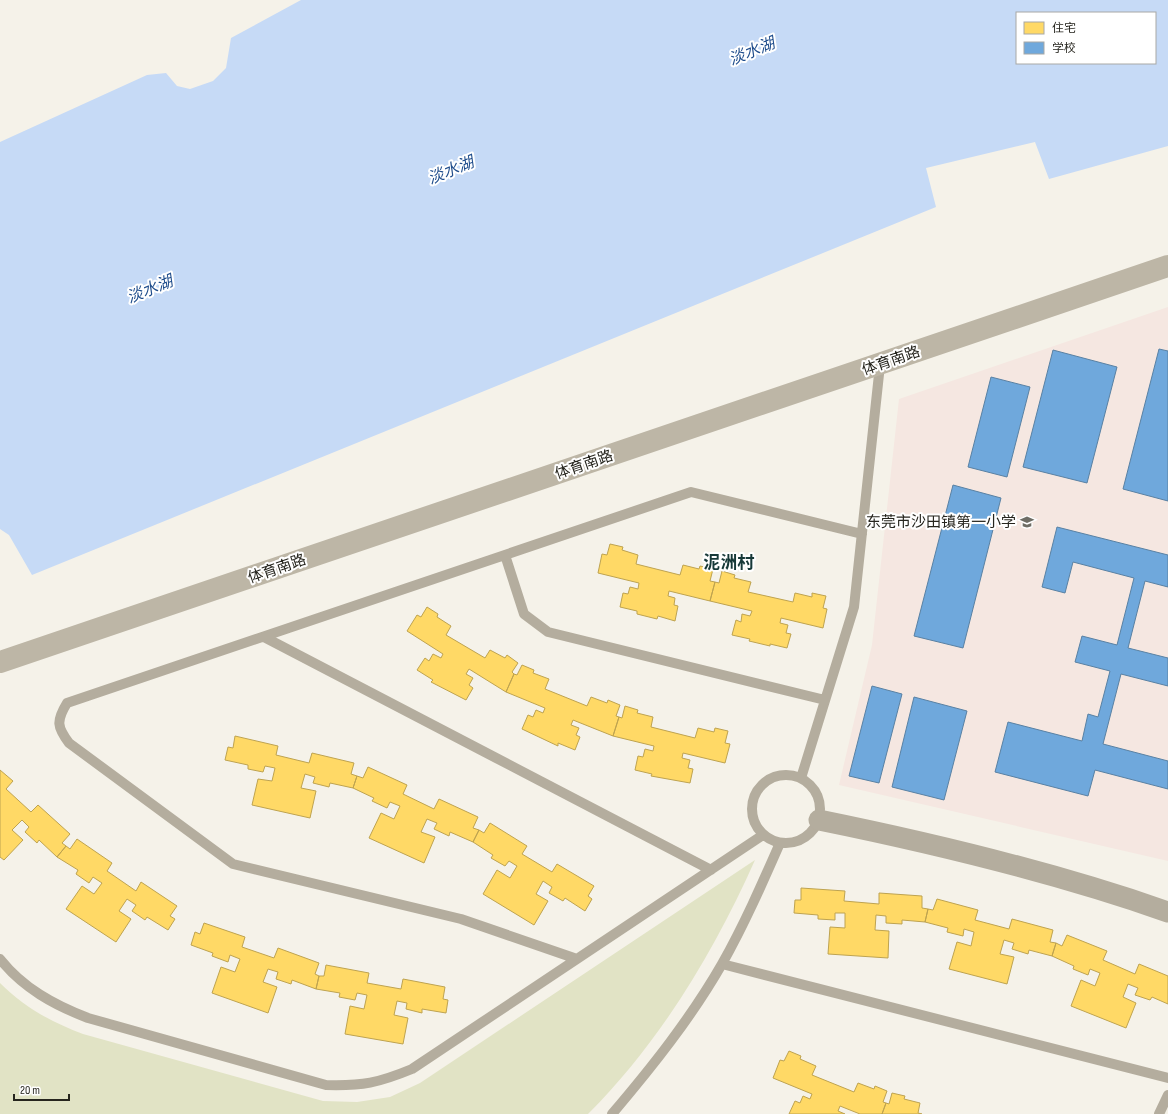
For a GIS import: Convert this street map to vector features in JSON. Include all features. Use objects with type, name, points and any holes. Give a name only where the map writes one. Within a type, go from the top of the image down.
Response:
[{"type":"street","name":"体育南路","points":[[0,662],[880,365],[1168,266]]},
{"type":"street","points":[[819,820],[926,842],[1032,869],[1168,912]]},
{"type":"lane","points":[[801,778],[854,607],[880,365]]},
{"type":"lane","points":[[577,959],[461,919],[233,864],[69,743],[60,731],[59,716],[67,703],[691,492],[862,534]]},
{"type":"lane","points":[[505,555],[524,614],[548,632],[825,700]]},
{"type":"lane","points":[[264,637],[711,870]]},
{"type":"lane","points":[[782,775],[801,778],[809,784],[818,796],[821,810],[819,820],[808,836],[800,841],[780,843],[763,835],[757,828],[752,809],[753,799],[758,790],[772,778],[782,775]]},
{"type":"lane","points":[[0,959],[19,980],[40,996],[63,1009],[88,1018],[326,1085],[355,1086],[385,1081],[412,1069],[763,835]]},
{"type":"lane","points":[[612,1114],[661,1054],[687,1019],[722,964],[753,905],[780,843]]},
{"type":"lane","points":[[722,964],[1168,1078]]},
{"type":"lane","points":[[1159,1114],[1168,1095]]},
{"type":"shaded area","name":"东莞市沙田镇第一小学","points":[[1168,307],[1168,861],[839,785],[872,645],[899,399]]},
{"type":"green space","points":[[755,860],[722,928],[703,962],[662,1026],[639,1057],[588,1114],[0,1114],[0,983],[28,1007],[49,1019],[83,1034],[323,1101],[357,1102],[390,1097],[420,1083]]},
{"type":"water","name":"淡水湖","points":[[301,0],[1168,0],[1168,146],[1049,179],[1035,142],[926,168],[936,207],[32,575],[9,535],[0,529],[0,142],[147,75],[166,73],[177,86],[190,89],[213,81],[226,68],[231,38]]},
{"type":"building: 住宅","points":[[610,544],[623,547],[622,550],[638,555],[636,564],[680,575],[683,565],[699,569],[700,566],[713,569],[710,581],[715,582],[710,601],[669,591],[668,596],[675,598],[674,605],[678,606],[675,621],[658,616],[657,619],[637,614],[637,611],[620,607],[623,593],[628,594],[630,587],[638,589],[639,583],[598,573],[602,554],[607,555]]},
{"type":"building: 住宅","points":[[722,571],[735,575],[734,578],[751,582],[748,592],[793,602],[795,593],[812,597],[812,593],[826,596],[823,608],[827,609],[823,628],[781,618],[780,623],[788,625],[786,633],[791,634],[787,648],[770,644],[770,646],[732,635],[736,620],[741,622],[742,614],[750,616],[752,611],[710,601],[715,582],[719,583]]},
{"type":"building: 住宅","points":[[427,607],[438,614],[437,617],[451,626],[446,635],[485,658],[490,650],[505,658],[507,655],[518,663],[512,672],[514,674],[506,692],[469,669],[466,674],[473,678],[469,685],[473,688],[466,700],[431,682],[433,680],[417,670],[425,658],[429,661],[433,654],[441,658],[443,654],[407,631],[417,615],[421,617]]},
{"type":"building: 住宅","points":[[522,665],[534,670],[533,673],[549,679],[545,689],[587,706],[591,697],[607,703],[608,700],[620,705],[616,716],[619,717],[613,736],[573,720],[571,725],[579,728],[576,735],[580,737],[575,750],[558,743],[558,746],[522,729],[528,715],[533,717],[536,710],[543,713],[545,708],[506,692],[514,674],[517,675]]},
{"type":"building: 住宅","points":[[625,706],[638,710],[637,713],[653,717],[651,727],[695,738],[698,728],[714,732],[715,728],[728,731],[725,743],[730,744],[725,763],[683,753],[682,758],[690,760],[688,768],[693,769],[690,783],[651,776],[652,774],[635,770],[638,756],[643,757],[645,749],[653,751],[654,746],[613,736],[619,717],[622,718]]},
{"type":"building: 住宅","points":[[235,736],[278,746],[276,755],[309,763],[312,753],[354,763],[351,774],[357,776],[353,788],[330,783],[329,787],[313,783],[315,777],[305,774],[301,788],[316,791],[310,818],[252,805],[258,779],[272,781],[275,768],[265,766],[263,772],[248,769],[248,765],[225,760],[228,747],[233,748]]},
{"type":"building: 住宅","points":[[368,767],[407,785],[403,794],[434,809],[439,799],[478,817],[473,828],[479,830],[473,842],[450,832],[449,836],[434,829],[437,823],[427,819],[421,832],[435,837],[424,863],[369,838],[381,813],[394,819],[400,806],[390,802],[387,808],[372,801],[374,798],[353,788],[357,776],[363,778]]},
{"type":"building: 住宅","points":[[0,770],[13,781],[6,789],[31,812],[38,805],[70,834],[62,843],[66,846],[57,857],[39,840],[37,843],[25,832],[29,827],[22,820],[12,830],[23,840],[4,860],[0,857]]},
{"type":"building: 住宅","points":[[490,823],[527,846],[522,854],[552,872],[557,864],[594,886],[588,896],[592,899],[585,911],[565,898],[563,901],[549,893],[552,887],[543,881],[536,894],[548,901],[534,925],[483,894],[497,870],[510,878],[517,866],[509,861],[505,866],[491,858],[493,855],[473,842],[479,830],[484,833]]},
{"type":"building: 住宅","points":[[77,839],[112,863],[107,871],[136,891],[141,882],[177,906],[170,916],[175,919],[168,930],[147,917],[145,920],[132,911],[136,905],[127,899],[119,911],[131,919],[116,942],[66,909],[82,886],[94,894],[102,883],[93,877],[89,883],[76,874],[78,870],[57,857],[66,846],[70,849]]},
{"type":"building: 住宅","points":[[801,888],[845,891],[844,901],[879,904],[879,893],[922,896],[922,908],[928,909],[925,922],[902,920],[902,924],[886,923],[886,916],[876,915],[875,930],[889,931],[888,958],[828,954],[830,927],[845,928],[845,913],[835,913],[835,920],[818,919],[818,915],[794,913],[795,900],[801,900]]},
{"type":"building: 住宅","points":[[937,899],[978,910],[975,920],[1009,929],[1012,919],[1053,930],[1050,942],[1056,943],[1052,956],[1029,950],[1028,954],[1012,949],[1014,943],[1004,940],[1000,954],[1014,957],[1007,984],[949,969],[957,942],[971,946],[974,932],[964,929],[963,936],[947,932],[948,928],[925,922],[928,909],[933,910]]},
{"type":"building: 住宅","points":[[204,923],[245,937],[242,947],[274,958],[278,948],[319,963],[315,974],[319,976],[316,989],[292,980],[291,984],[276,979],[278,972],[268,969],[263,982],[277,987],[268,1013],[212,993],[221,967],[235,972],[240,959],[230,955],[228,962],[212,956],[213,953],[191,945],[195,932],[200,934]]},
{"type":"building: 住宅","points":[[1067,935],[1107,951],[1103,960],[1135,974],[1139,964],[1168,976],[1168,1004],[1152,997],[1150,1000],[1135,995],[1138,988],[1128,984],[1123,997],[1136,1003],[1126,1028],[1071,1006],[1081,980],[1095,986],[1100,973],[1090,969],[1088,975],[1073,969],[1074,966],[1052,956],[1056,943],[1062,946]]},
{"type":"building: 住宅","points":[[326,965],[369,973],[367,983],[401,989],[403,979],[445,987],[443,999],[448,1000],[446,1013],[422,1009],[422,1013],[406,1009],[407,1003],[397,1001],[394,1015],[408,1018],[403,1044],[345,1034],[350,1006],[364,1009],[367,995],[357,993],[355,1000],[339,997],[340,993],[316,989],[319,976],[324,976]]},
{"type":"building: 住宅","points":[[789,1051],[801,1056],[800,1059],[816,1066],[812,1075],[854,1092],[858,1083],[874,1089],[875,1086],[887,1091],[883,1102],[886,1103],[882,1114],[860,1114],[840,1106],[838,1111],[845,1114],[789,1114],[795,1101],[800,1103],[803,1096],[810,1099],[812,1094],[773,1078],[780,1060],[784,1061]]},
{"type":"building: 住宅","points":[[892,1093],[905,1096],[904,1099],[920,1103],[918,1113],[922,1114],[882,1114],[886,1103],[889,1104]]},
{"type":"building: 学校","points":[[1159,349],[1168,351],[1168,501],[1123,489]]},
{"type":"building: 学校","points":[[1053,350],[1117,367],[1087,483],[1023,467]]},
{"type":"building: 学校","points":[[991,377],[1030,387],[1007,477],[968,467]]},
{"type":"building: 学校","points":[[953,485],[1001,498],[963,648],[914,636]]},
{"type":"building: 学校","points":[[1057,527],[1168,555],[1168,587],[1145,581],[1128,648],[1168,658],[1168,686],[1121,674],[1103,744],[1168,761],[1168,789],[1095,770],[1088,796],[995,772],[1008,722],[1082,741],[1088,714],[1098,717],[1110,671],[1075,662],[1082,636],[1117,645],[1134,578],[1073,562],[1065,593],[1042,587]]},
{"type":"building: 学校","points":[[872,686],[902,694],[879,783],[849,776]]},
{"type":"building: 学校","points":[[914,697],[967,711],[944,800],[892,787]]},
{"type":"place","name":"东莞市沙田镇第一小学","points":[[1027,522]]},
{"type":"district","name":"泥洲村","points":[[729,563]]}]
